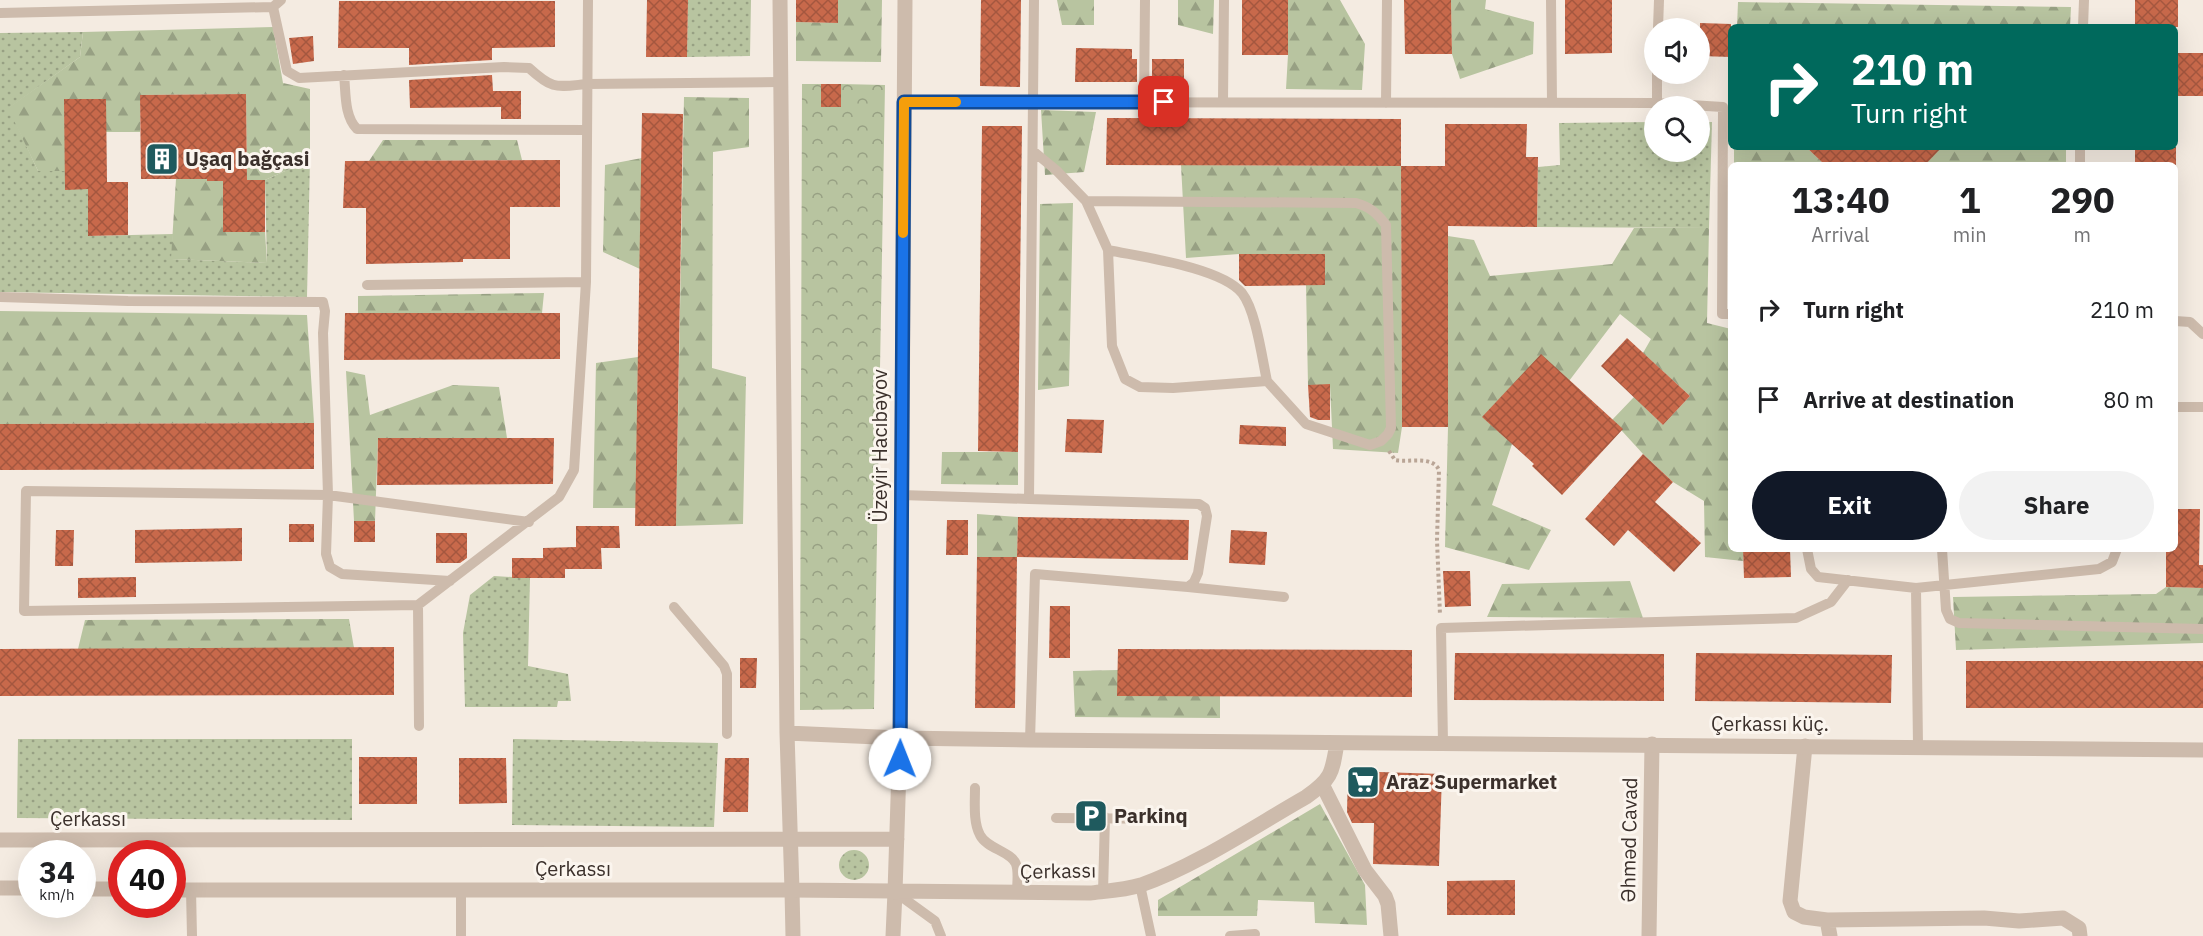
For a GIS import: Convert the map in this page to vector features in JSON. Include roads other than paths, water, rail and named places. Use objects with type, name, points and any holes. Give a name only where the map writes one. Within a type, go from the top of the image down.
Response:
[{"type":"street","points":[[780,0],[787,733],[793,936]]},
{"type":"street","name":"Üzeyir Hacıbəyov","points":[[893,936],[900,738],[904,0]]},
{"type":"street","points":[[787,733],[900,738],[1337,744],[1332,772],[1323,786],[1365,870],[1385,896],[1391,936]]},
{"type":"street","name":"Çerkassı küç.","points":[[1337,744],[1652,744],[2203,750]]},
{"type":"street","name":"Əhməd Cavad","points":[[1649,936],[1652,744]]},
{"type":"street","points":[[1805,746],[1790,901],[1794,912],[1804,917],[1827,920],[1984,918],[2019,921],[2063,918],[2079,928],[2080,936]]},
{"type":"street","name":"Çerkassı","points":[[186,890],[1103,892],[1140,885],[1179,869],[1323,786]]},
{"type":"street","name":"Çerkassı","points":[[0,840],[897,839]]},
{"type":"street","points":[[0,888],[18,888]]},
{"type":"street","points":[[1827,920],[1830,936]]},
{"type":"lane","points":[[529,522],[328,495],[26,491],[24,611],[418,605],[529,522],[559,497],[574,470],[585,282],[588,0]]},
{"type":"lane","points":[[1029,499],[1034,0]]},
{"type":"lane","points":[[1144,102],[1145,0]]},
{"type":"lane","points":[[1223,101],[1224,0]]},
{"type":"lane","points":[[1386,103],[1387,0]]},
{"type":"lane","points":[[1551,0],[1552,102]]},
{"type":"lane","points":[[1658,18],[1659,0]]},
{"type":"lane","points":[[2083,24],[2084,0]]},
{"type":"lane","points":[[0,13],[277,4],[287,71],[299,78],[529,68],[544,82],[556,87],[587,84],[779,82]]},
{"type":"lane","points":[[344,75],[348,115],[351,123],[357,129],[587,130]]},
{"type":"lane","points":[[904,102],[1644,103]]},
{"type":"lane","points":[[1710,106],[1723,107],[1722,314],[1728,314]]},
{"type":"lane","points":[[1033,151],[1056,170],[1086,201],[1108,250],[1112,346],[1125,379],[1140,387],[1173,388],[1267,381]]},
{"type":"lane","points":[[1086,201],[1356,203],[1369,206],[1386,225],[1391,428],[1388,434],[1381,441],[1371,445],[1306,424],[1267,381],[1252,312],[1242,294],[1232,285],[1183,264],[1108,250]]},
{"type":"lane","points":[[367,285],[585,282]]},
{"type":"lane","points":[[0,297],[128,301],[322,302],[325,311],[323,333],[328,495],[326,554],[330,567],[342,574],[450,581]]},
{"type":"lane","points":[[2178,321],[2190,322],[2203,334]]},
{"type":"lane","points":[[2178,406],[2203,407]]},
{"type":"lane","points":[[901,495],[1199,504],[1205,508],[1207,516],[1198,573],[1194,582],[1188,587]]},
{"type":"lane","points":[[1808,552],[1811,569],[1818,577],[1916,588],[2099,569],[2112,562],[2116,552]]},
{"type":"lane","points":[[1942,552],[1946,610],[1950,619],[1959,623],[2203,629]]},
{"type":"lane","points":[[1030,740],[1035,574],[1284,597]]},
{"type":"lane","points":[[1443,743],[1441,628],[1796,618],[1831,602],[1848,580]]},
{"type":"lane","points":[[1916,588],[1918,746]]},
{"type":"lane","points":[[418,605],[419,726]]},
{"type":"lane","points":[[674,607],[724,666],[727,674],[727,734]]},
{"type":"lane","points":[[975,788],[977,825],[980,836],[988,845],[1011,858],[1016,865],[1017,892]]},
{"type":"lane","points":[[1103,892],[1105,817]]},
{"type":"lane","points":[[1056,818],[1180,819]]},
{"type":"lane","points":[[1140,885],[1152,936]]},
{"type":"lane","points":[[191,890],[192,936]]},
{"type":"lane","points":[[461,890],[461,936]]},
{"type":"lane","points":[[895,892],[935,921],[941,936]]},
{"type":"lane","points":[[1230,936],[1255,934]]},
{"type":"place","name":"Uşaq bağçasi","points":[[162,159]]},
{"type":"place","name":"Araz Supermarket","points":[[1363,782]]},
{"type":"place","name":"Parkinq","points":[[1091,816]]}]
